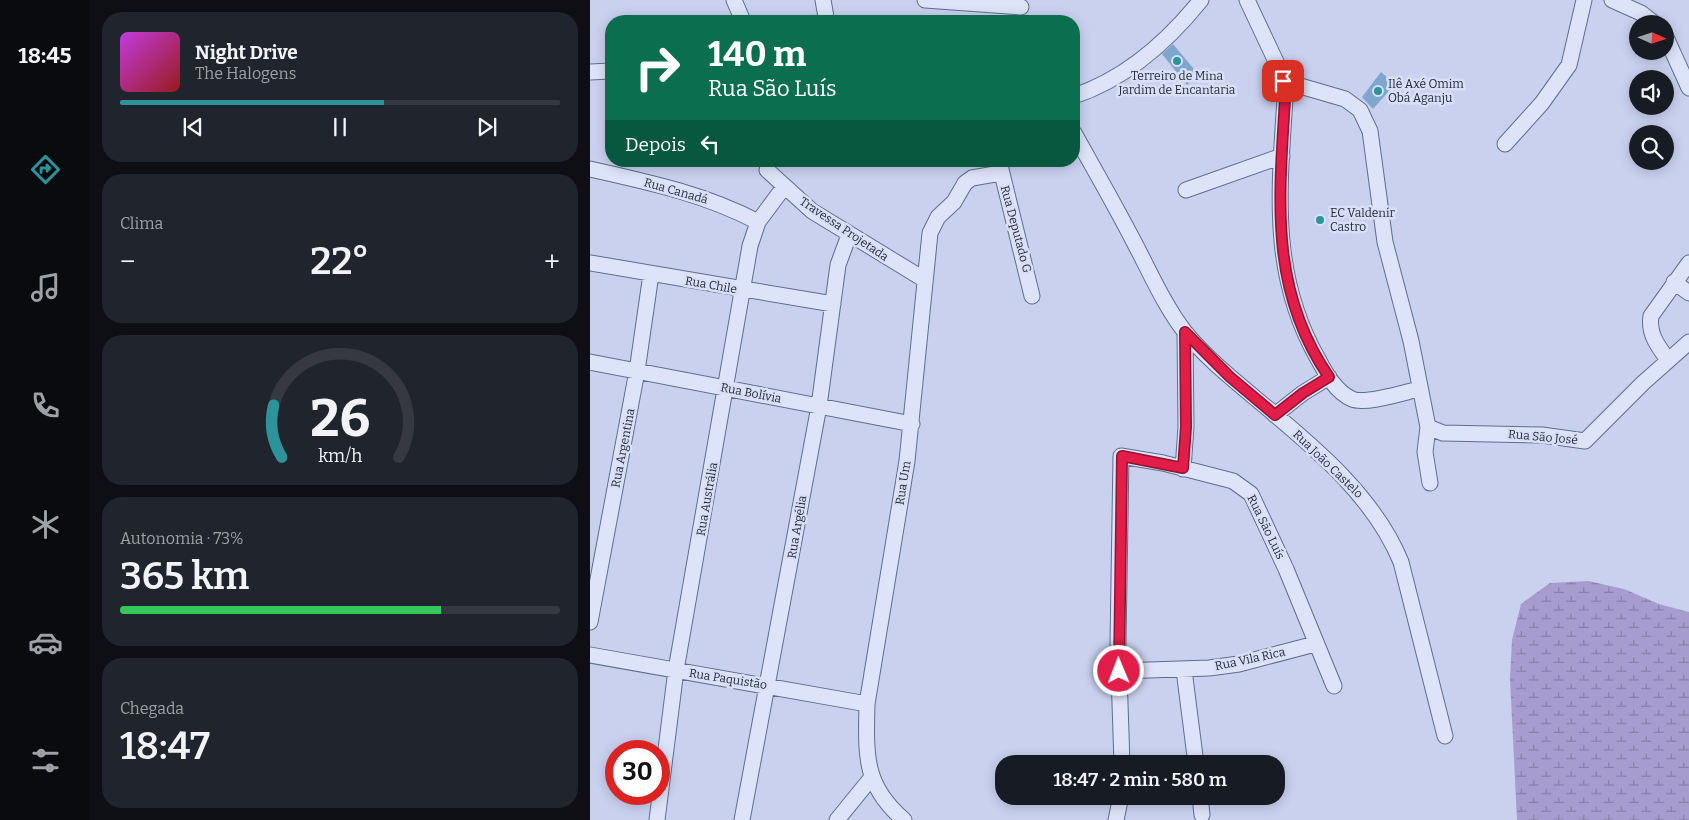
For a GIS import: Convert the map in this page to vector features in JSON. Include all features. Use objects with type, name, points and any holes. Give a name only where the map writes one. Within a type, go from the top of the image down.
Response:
[{"type":"street","points":[[734,0],[740,15]]},
{"type":"street","points":[[823,0],[826,15]]},
{"type":"street","points":[[925,0],[1022,10]]},
{"type":"street","points":[[1080,94],[1128,70],[1174,30],[1201,0]]},
{"type":"street","points":[[1247,0],[1283,81],[1285,99],[1279,210],[1283,261],[1291,296],[1301,326],[1329,377],[1343,394],[1356,400],[1420,389]]},
{"type":"street","points":[[1505,144],[1542,103],[1569,65],[1584,0]]},
{"type":"street","points":[[1612,0],[1644,15]]},
{"type":"street","points":[[1674,55],[1689,88]]},
{"type":"street","points":[[590,72],[605,71]]},
{"type":"street","points":[[1283,81],[1345,99],[1353,104],[1365,117],[1375,158],[1386,242],[1411,340],[1428,427],[1425,452],[1430,483]]},
{"type":"street","name":"Rua João Castelo","points":[[1080,144],[1165,301],[1185,332],[1230,377],[1275,415],[1362,496],[1392,540],[1403,570],[1445,736]]},
{"type":"street","points":[[1186,190],[1282,156]]},
{"type":"street","name":"Rua Um","points":[[904,820],[883,800],[876,789],[866,737],[867,704],[912,424],[930,233],[938,217],[954,202],[965,183],[972,178],[1000,167]]},
{"type":"street","name":"Rua Deputado G","points":[[1000,167],[1032,296]]},
{"type":"street","name":"Rua Canadá","points":[[590,169],[689,192],[725,206],[758,222]]},
{"type":"street","name":"Travessa Projetada","points":[[767,170],[812,211],[926,280]]},
{"type":"street","name":"Rua Austrália","points":[[657,820],[676,670],[750,246],[758,222],[784,187]]},
{"type":"street","name":"Rua Argélia","points":[[742,820],[819,406],[838,265],[849,235]]},
{"type":"street","name":"Rua Chile","points":[[590,263],[833,304]]},
{"type":"street","points":[[1668,360],[1652,337],[1650,324],[1656,307],[1689,263]]},
{"type":"street","name":"Rua Argentina","points":[[590,622],[637,371],[651,274]]},
{"type":"street","points":[[1674,282],[1689,292]]},
{"type":"street","points":[[1183,468],[1186,427],[1185,332]]},
{"type":"street","name":"Rua São José","points":[[1428,427],[1443,433],[1542,435],[1584,441],[1591,437],[1668,360],[1689,342]]},
{"type":"street","name":"Rua Bolívia","points":[[590,362],[912,424]]},
{"type":"street","points":[[1275,415],[1303,393],[1329,377]]},
{"type":"street","name":"Rua São Luís","points":[[1119,671],[1122,456],[1183,468],[1233,481],[1251,494],[1286,570],[1334,686]]},
{"type":"street","name":"Rua Vila Rica","points":[[1119,671],[1184,670],[1239,664],[1315,644]]},
{"type":"street","name":"Rua Paquistão","points":[[590,655],[867,704]]},
{"type":"street","points":[[1184,670],[1195,755]]},
{"type":"street","points":[[1119,671],[1122,755]]},
{"type":"street","points":[[837,820],[872,776]]},
{"type":"street","points":[[1116,820],[1119,805]]},
{"type":"street","points":[[1201,805],[1202,815]]},
{"type":"green space","points":[[1588,581],[1624,589],[1659,604],[1689,612],[1689,820],[1517,820],[1510,679],[1512,640],[1521,604],[1550,583]]},
{"type":"building","name":"Terreiro de Mina Jardim de Encantaria","points":[[1173,44],[1198,74],[1187,85],[1162,54]]},
{"type":"building","name":"Ilê Axé Omim Obá Aganju","points":[[1381,72],[1395,84],[1373,109],[1362,97]]},
{"type":"place","name":"Terreiro de Mina Jardim de Encantaria","points":[[1177,61]]},
{"type":"place","name":"Ilê Axé Omim Obá Aganju","points":[[1378,91]]},
{"type":"place","name":"EC Valdenir Castro","points":[[1320,220]]},
{"type":"route","points":[[1119,671],[1119,518],[1122,456],[1183,468],[1186,427],[1185,332],[1230,377],[1275,415],[1303,393],[1329,377],[1301,326],[1291,296],[1283,261],[1279,210],[1285,99],[1283,81]]}]
